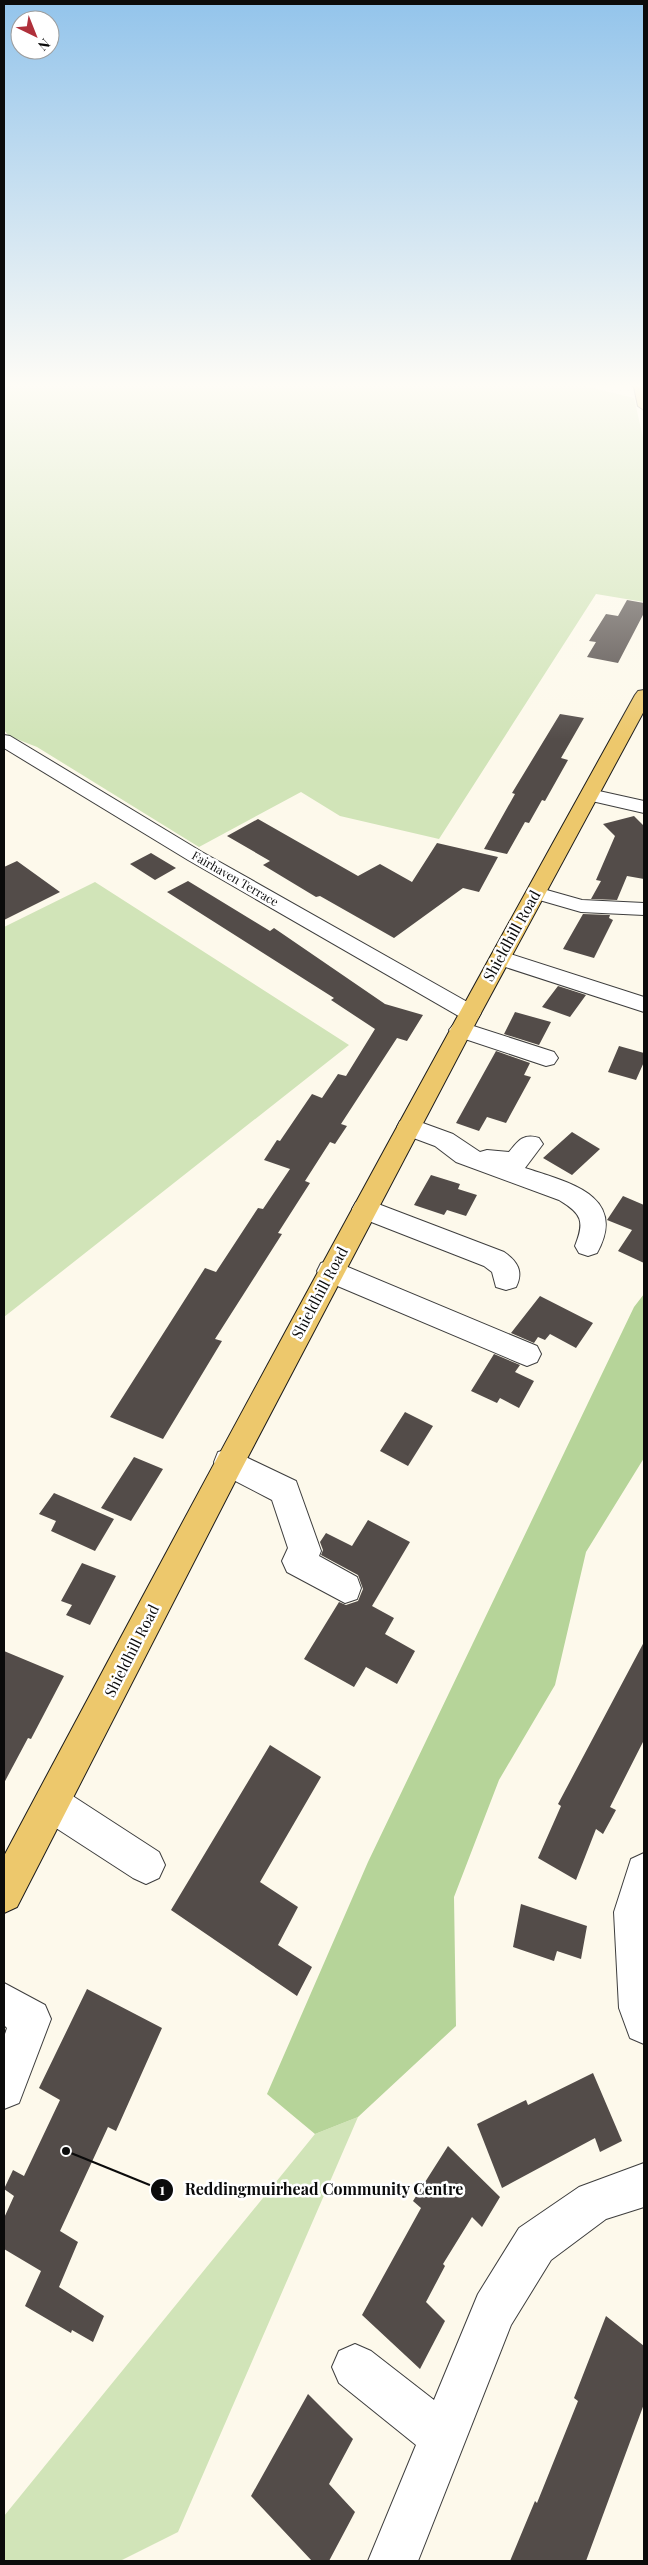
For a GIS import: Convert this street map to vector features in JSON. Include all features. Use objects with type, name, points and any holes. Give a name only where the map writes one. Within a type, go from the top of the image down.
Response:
[{"type":"main road","name":"Shieldhill Road","points":[[4,1894],[229,1462],[644,695]]},
{"type":"street","name":"Fairhaven Terrace","points":[[4,740],[466,1022],[546,1058]]},
{"type":"street","points":[[590,794],[644,807]]},
{"type":"street","points":[[536,894],[581,906],[644,909]]},
{"type":"street","points":[[501,958],[644,1005]]},
{"type":"street","points":[[411,1123],[440,1132],[479,1157],[498,1162],[515,1162],[530,1144]]},
{"type":"street","points":[[411,1123],[444,1140],[466,1156],[568,1193],[580,1200],[592,1213],[596,1229],[588,1246]]},
{"type":"street","points":[[365,1210],[494,1259],[505,1267],[506,1279]]},
{"type":"street","points":[[331,1271],[527,1354]]},
{"type":"street","points":[[229,1462],[285,1491],[305,1551],[298,1561],[345,1588]]},
{"type":"street","points":[[52,1804],[146,1865]]},
{"type":"street","points":[[644,1872],[633,1912],[639,2008],[644,2024]]},
{"type":"street","points":[[4,2003],[31,2019],[4,2088]]},
{"type":"street","points":[[393,2561],[494,2310],[535,2244],[594,2202],[644,2185]]},
{"type":"street","points":[[355,2367],[443,2436]]},
{"type":"green space","points":[[4,502],[644,502],[644,602],[596,594],[439,839],[340,816],[301,792],[199,847],[37,747],[9,736],[4,730]]},
{"type":"green space","points":[[95,882],[349,1045],[4,1317],[4,927]]},
{"type":"green space","points":[[644,1294],[644,1458],[586,1552],[555,1685],[499,1780],[454,1897],[456,2026],[358,2117],[315,2134],[267,2094],[368,1862],[634,1307]]},
{"type":"green space","points":[[358,2117],[178,2532],[120,2561],[4,2561],[4,2516],[315,2134]]},
{"type":"building","points":[[627,600],[644,603],[644,613],[618,663],[587,657],[596,642],[589,641],[606,614],[618,616]]},
{"type":"building","points":[[560,714],[584,718],[561,758],[568,760],[545,801],[542,800],[529,823],[525,822],[507,854],[484,849],[515,794],[512,793]]},
{"type":"building","points":[[634,816],[644,826],[644,879],[627,876],[617,900],[591,899],[601,881],[596,880],[615,836],[603,824]]},
{"type":"building","points":[[258,819],[358,876],[380,864],[412,882],[437,843],[498,857],[479,892],[463,888],[394,938],[320,896],[316,897],[263,865],[270,861],[227,836]]},
{"type":"building","points":[[151,853],[176,868],[155,880],[130,864]]},
{"type":"building","points":[[17,861],[60,892],[4,920],[4,867]]},
{"type":"building","points":[[188,881],[270,931],[274,928],[385,1004],[423,1015],[407,1041],[397,1038],[341,1124],[347,1126],[335,1144],[330,1142],[305,1181],[310,1183],[278,1233],[282,1234],[215,1339],[222,1341],[163,1439],[110,1417],[205,1268],[216,1272],[258,1208],[263,1209],[290,1169],[264,1160],[277,1140],[280,1141],[312,1094],[322,1098],[338,1074],[346,1076],[375,1029],[331,1000],[334,998],[167,892]]},
{"type":"building","points":[[583,914],[610,915],[609,918],[613,920],[594,958],[563,949]]},
{"type":"building","points":[[558,986],[586,995],[570,1017],[542,1007]]},
{"type":"building","points":[[515,1012],[551,1022],[539,1045],[504,1034]]},
{"type":"building","points":[[619,1046],[644,1053],[644,1062],[636,1080],[608,1072]]},
{"type":"building","points":[[496,1051],[530,1063],[524,1075],[531,1077],[506,1123],[487,1117],[479,1131],[456,1123]]},
{"type":"building","points":[[572,1132],[600,1149],[572,1175],[543,1158]]},
{"type":"building","points":[[431,1175],[460,1184],[458,1189],[477,1195],[466,1216],[447,1210],[444,1215],[414,1205]]},
{"type":"building","points":[[623,1196],[644,1205],[644,1263],[618,1251],[632,1230],[607,1220]]},
{"type":"building","points":[[540,1296],[593,1323],[576,1348],[550,1334],[545,1340],[538,1337],[534,1343],[511,1333]]},
{"type":"building","points":[[494,1354],[520,1365],[515,1372],[534,1381],[519,1408],[500,1398],[497,1403],[471,1391]]},
{"type":"building","points":[[405,1412],[433,1426],[408,1466],[380,1451]]},
{"type":"building","points":[[134,1457],[163,1469],[131,1521],[101,1508]]},
{"type":"building","points":[[54,1493],[114,1519],[95,1551],[51,1531],[56,1521],[39,1514]]},
{"type":"building","points":[[368,1520],[410,1542],[372,1606],[394,1618],[385,1634],[415,1651],[397,1684],[366,1667],[354,1687],[304,1659],[339,1602],[346,1605],[358,1601],[363,1589],[358,1575],[321,1555],[323,1550],[320,1542],[326,1533],[352,1546]]},
{"type":"building","points":[[82,1563],[116,1576],[90,1625],[66,1615],[72,1605],[61,1601]]},
{"type":"building","points":[[644,1642],[644,1740],[610,1807],[616,1810],[603,1834],[596,1829],[576,1880],[538,1858],[561,1806],[558,1804]]},
{"type":"building","points":[[4,1651],[64,1676],[31,1739],[28,1738],[4,1783]]},
{"type":"building","points":[[270,1745],[321,1777],[260,1882],[298,1907],[278,1945],[312,1967],[297,1996],[171,1910]]},
{"type":"building","points":[[521,1904],[587,1926],[581,1959],[557,1951],[554,1961],[513,1947]]},
{"type":"building","points":[[87,1989],[162,2028],[116,2131],[108,2127],[60,2231],[78,2242],[59,2287],[104,2316],[93,2342],[72,2330],[71,2333],[25,2306],[41,2271],[4,2249],[4,2218],[14,2196],[4,2189],[13,2170],[24,2176],[60,2100],[39,2088]]},
{"type":"building","points":[[593,2073],[622,2141],[600,2152],[595,2138],[502,2188],[477,2124],[526,2100],[528,2105]]},
{"type":"building","points":[[448,2146],[500,2197],[482,2227],[472,2217],[443,2264],[445,2266],[426,2302],[445,2321],[420,2369],[362,2315],[421,2208],[413,2201]]},
{"type":"building","points":[[606,2316],[644,2346],[644,2404],[586,2561],[510,2561],[535,2501],[537,2503],[578,2401],[574,2398]]},
{"type":"building","points":[[308,2394],[353,2439],[329,2484],[355,2512],[329,2561],[312,2561],[251,2496]]},
{"type":"place","name":"Reddingmuirhead Community Centre","points":[[66,2151]]}]
